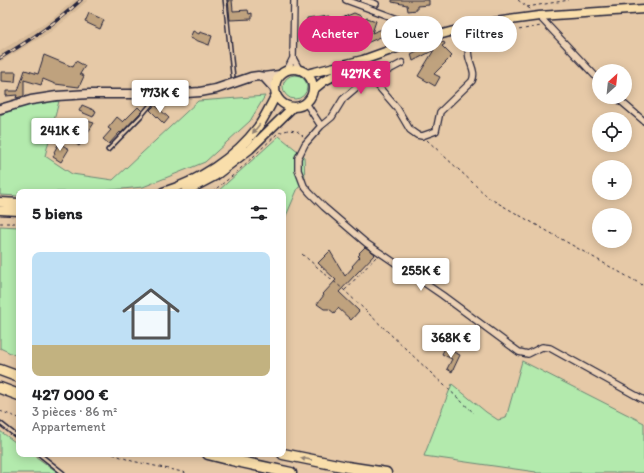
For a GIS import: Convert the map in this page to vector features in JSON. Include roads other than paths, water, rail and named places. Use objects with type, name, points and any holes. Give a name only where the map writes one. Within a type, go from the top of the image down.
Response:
[{"type":"highway","points":[[0,370],[16,376]]},
{"type":"highway","points":[[0,388],[16,394]]},
{"type":"highway","points":[[286,455],[386,473]]},
{"type":"highway","points":[[220,457],[291,473]]},
{"type":"main road","points":[[443,33],[503,20],[538,16],[644,9]]},
{"type":"main road","points":[[307,74],[363,60],[385,52]]},
{"type":"main road","points":[[313,90],[324,81],[363,60]]},
{"type":"main road","points":[[172,189],[204,174],[224,161],[244,142],[257,128],[275,92],[275,82],[279,75],[283,72],[293,68],[299,69],[307,74],[312,81],[313,90],[311,97],[306,103],[300,106],[293,107],[286,105],[280,101],[275,92],[264,77]]},
{"type":"main road","points":[[0,109],[31,100],[57,96],[200,92],[216,90],[251,77],[279,75]]},
{"type":"main road","points":[[191,189],[215,176],[250,149],[293,107]]},
{"type":"main road","points":[[0,202],[16,203]]},
{"type":"main road","points":[[0,210],[16,211]]},
{"type":"street","points":[[287,70],[293,58],[294,0]]},
{"type":"street","points":[[346,0],[390,16]]},
{"type":"street","points":[[364,0],[377,2],[376,11]]},
{"type":"street","points":[[538,16],[592,73]]},
{"type":"street","points":[[372,79],[397,108],[410,130],[417,135],[422,136],[436,131],[440,112],[472,81],[474,72],[468,52]]},
{"type":"street","points":[[293,58],[299,69]]},
{"type":"street","points":[[402,63],[358,87],[343,99],[332,117],[308,140],[298,158],[298,170],[304,186],[324,207],[366,243],[519,352],[528,354],[542,347],[550,348],[644,400]]},
{"type":"street","points":[[306,103],[321,126]]},
{"type":"street","points":[[625,104],[644,120]]},
{"type":"lane","points":[[225,0],[233,76]]},
{"type":"lane","points":[[108,150],[160,94]]},
{"type":"lane","points":[[0,423],[16,436]]},
{"type":"lane","points":[[43,457],[63,473]]},
{"type":"railway","points":[[0,58],[42,31],[81,0]]}]
